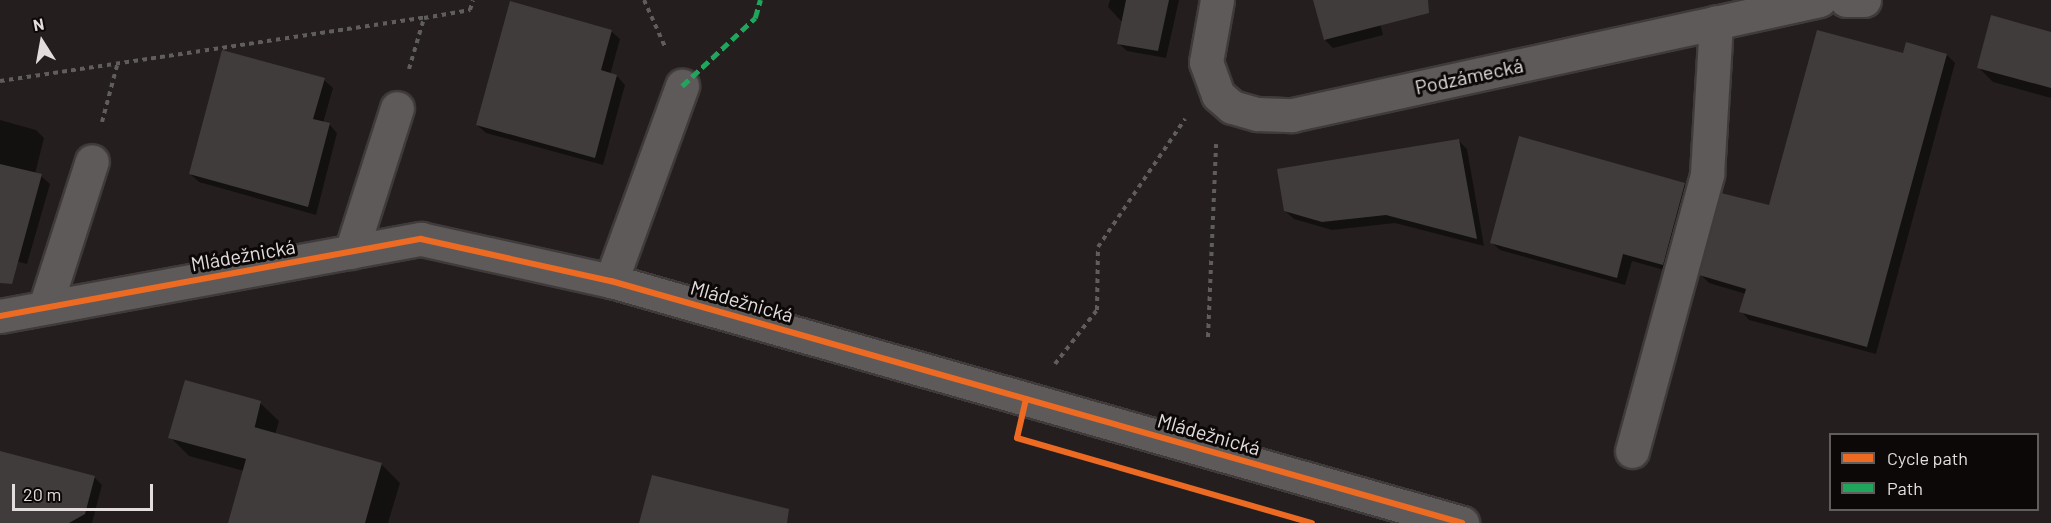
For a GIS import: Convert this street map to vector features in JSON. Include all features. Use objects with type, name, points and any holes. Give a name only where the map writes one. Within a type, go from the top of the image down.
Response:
[{"type":"street","name":"Podzámecká","points":[[1217,0],[1206,62],[1211,81],[1218,94],[1232,107],[1257,114],[1292,115],[1820,0]]},
{"type":"street","points":[[1846,0],[1864,0]]},
{"type":"street","points":[[1632,451],[1707,174],[1716,22]]},
{"type":"street","points":[[611,281],[682,86]]},
{"type":"street","points":[[351,252],[397,108]]},
{"type":"street","points":[[45,307],[92,160]]},
{"type":"street","name":"Mládežnická","points":[[0,316],[421,239],[611,281],[1462,523]]},
{"type":"path","points":[[0,81],[424,18],[470,10],[473,0]]},
{"type":"path","points":[[644,0],[682,86]]},
{"type":"path","points":[[397,108],[424,18]]},
{"type":"path","points":[[92,160],[118,62]]},
{"type":"path","points":[[1026,399],[1098,310],[1098,247],[1191,111]]},
{"type":"path","points":[[1208,337],[1216,143]]},
{"type":"building","points":[[1126,0],[1169,0],[1158,51],[1117,44]]},
{"type":"building","points":[[1313,0],[1428,0],[1429,13],[1324,40]]},
{"type":"building","points":[[510,1],[612,30],[601,70],[617,75],[595,158],[476,125]]},
{"type":"building","points":[[1991,15],[2051,32],[2051,88],[1977,68]]},
{"type":"building","points":[[1817,30],[1903,53],[1906,42],[1947,54],[1867,347],[1739,312],[1746,289],[1699,275],[1721,193],[1769,205]]},
{"type":"building","points":[[222,50],[325,78],[313,119],[330,123],[308,207],[189,174]]},
{"type":"building","points":[[1519,136],[1685,183],[1663,265],[1623,254],[1617,278],[1490,243]]},
{"type":"building","points":[[1459,139],[1477,239],[1386,215],[1322,222],[1284,211],[1277,169]]},
{"type":"building","points":[[0,164],[42,174],[12,284],[0,283]]},
{"type":"building","points":[[185,380],[261,401],[255,427],[382,463],[365,523],[228,523],[246,459],[168,438]]},
{"type":"building","points":[[0,451],[95,476],[85,514],[69,523],[0,523]]},
{"type":"building","points":[[652,475],[789,509],[787,523],[639,523]]},
{"type":"marked path","points":[[682,86],[755,18],[760,0]]},
{"type":"cycle path","points":[[0,316],[421,239],[611,281],[1462,523]]},
{"type":"cycle path","points":[[1026,399],[1017,438],[1312,523]]}]
